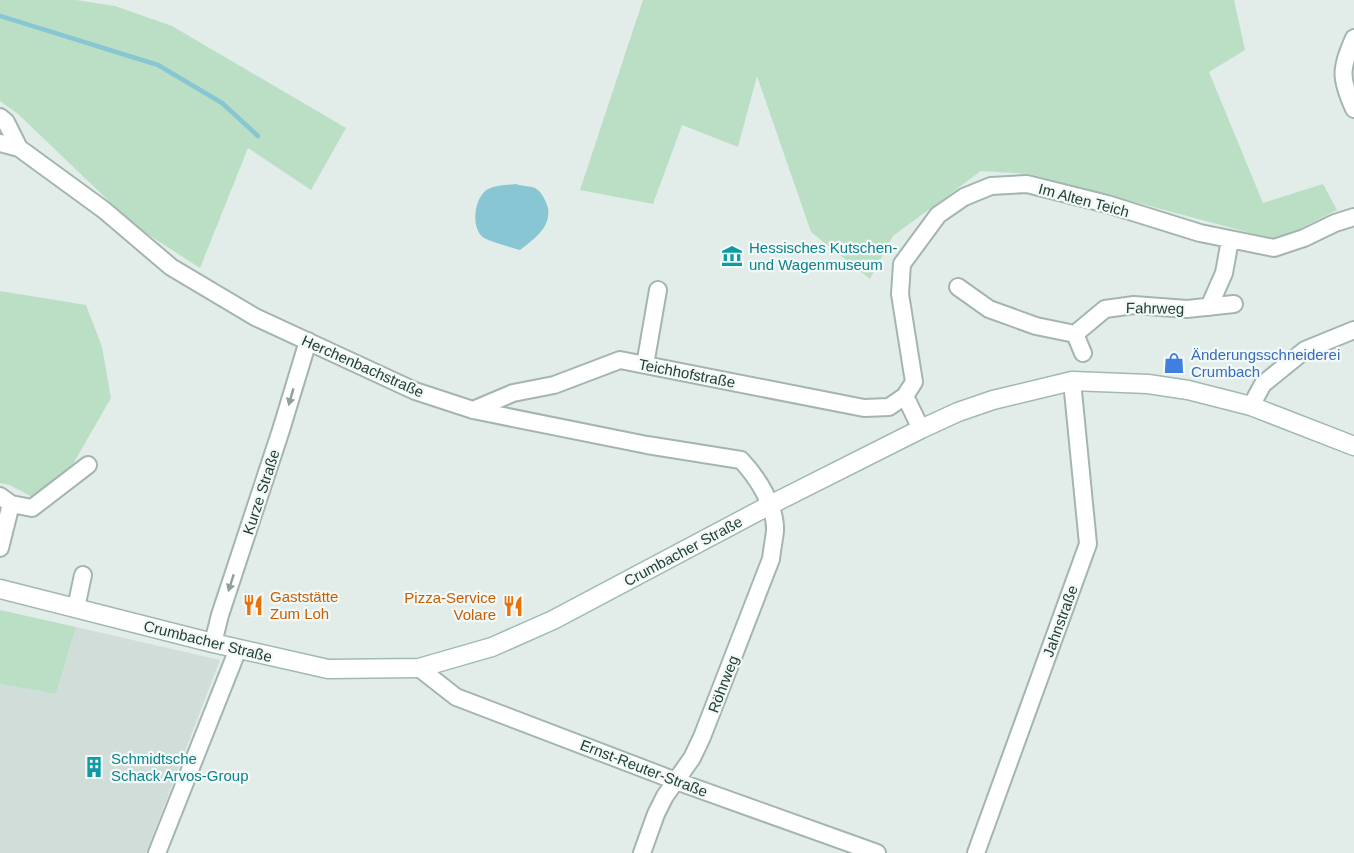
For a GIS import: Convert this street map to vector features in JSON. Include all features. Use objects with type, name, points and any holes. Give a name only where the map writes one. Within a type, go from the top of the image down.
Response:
[{"type":"main road","name":"Crumbacher Straße","points":[[0,589],[213,643],[328,669],[419,668],[492,647],[553,620],[770,506],[958,412],[993,400],[1072,381],[1148,384],[1188,390],[1251,406],[1354,446]]},
{"type":"street","points":[[1354,38],[1342,73],[1344,87],[1354,109]]},
{"type":"street","name":"Herchenbachstraße","points":[[0,117],[6,122],[19,148],[104,210],[171,267],[255,317],[415,391],[473,410],[647,445],[741,460],[752,471],[770,506]]},
{"type":"street","points":[[0,143],[19,148]]},
{"type":"street","name":"Im Alten Teich","points":[[905,396],[914,382],[900,294],[902,264],[938,215],[964,197],[991,186],[1027,184],[1107,204],[1200,233],[1274,248],[1354,217]]},
{"type":"street","points":[[1209,307],[1224,273],[1230,240]]},
{"type":"street","points":[[958,287],[989,309],[1036,326],[1075,334],[1083,353]]},
{"type":"street","points":[[645,365],[658,290]]},
{"type":"street","name":"Fahrweg","points":[[1075,334],[1105,309],[1134,305],[1187,309],[1234,304]]},
{"type":"street","points":[[1251,406],[1263,384],[1305,350],[1354,330]]},
{"type":"street","name":"Kurze Straße","points":[[213,643],[308,341]]},
{"type":"street","name":"Teichhofstraße","points":[[473,410],[513,393],[554,385],[620,360],[864,408],[889,407],[905,396]]},
{"type":"street","name":"Jahnstraße","points":[[976,853],[1088,544],[1072,381]]},
{"type":"street","points":[[905,396],[921,429]]},
{"type":"street","points":[[0,548],[6,500],[33,508],[88,465]]},
{"type":"street","name":"Röhrweg","points":[[642,853],[665,796],[692,758],[702,737],[771,559],[775,529],[770,506]]},
{"type":"street","points":[[76,608],[83,575]]},
{"type":"street","points":[[157,853],[238,649]]},
{"type":"street","name":"Ernst-Reuter-Straße","points":[[419,668],[456,697],[676,781],[877,853]]},
{"type":"shaded area","points":[[76,627],[220,660],[146,853],[0,853],[0,684],[56,694]]},
{"type":"green space","points":[[0,0],[76,0],[115,6],[172,26],[346,128],[311,190],[248,148],[200,268],[135,226],[18,114],[0,101]]},
{"type":"green space","points":[[643,0],[1234,0],[1245,50],[1209,72],[1263,203],[1323,184],[1337,210],[1277,240],[1030,174],[981,171],[893,236],[870,279],[811,232],[757,76],[738,147],[682,125],[653,204],[580,190]]},
{"type":"green space","points":[[0,291],[86,305],[102,347],[111,398],[73,464],[32,497],[10,485],[0,483]]},
{"type":"green space","points":[[0,610],[76,627],[56,694],[0,684]]},
{"type":"water","points":[[516,184],[537,190],[548,208],[544,227],[520,250],[484,238],[475,221],[479,199],[483,193],[495,187]]},
{"type":"waterway","points":[[0,16],[158,65],[222,103],[258,136]]},
{"type":"place","name":"Hessisches Kutschen- und Wagenmuseum","points":[[732,256]]},
{"type":"place","name":"Änderungsschneiderei Crumbach","points":[[1174,363]]},
{"type":"place","name":"Gaststätte Zum Loh","points":[[253,605]]},
{"type":"place","name":"Pizza-Service Volare","points":[[513,606]]},
{"type":"place","name":"Schmidtsche Schack Arvos-Group","points":[[94,767]]}]
